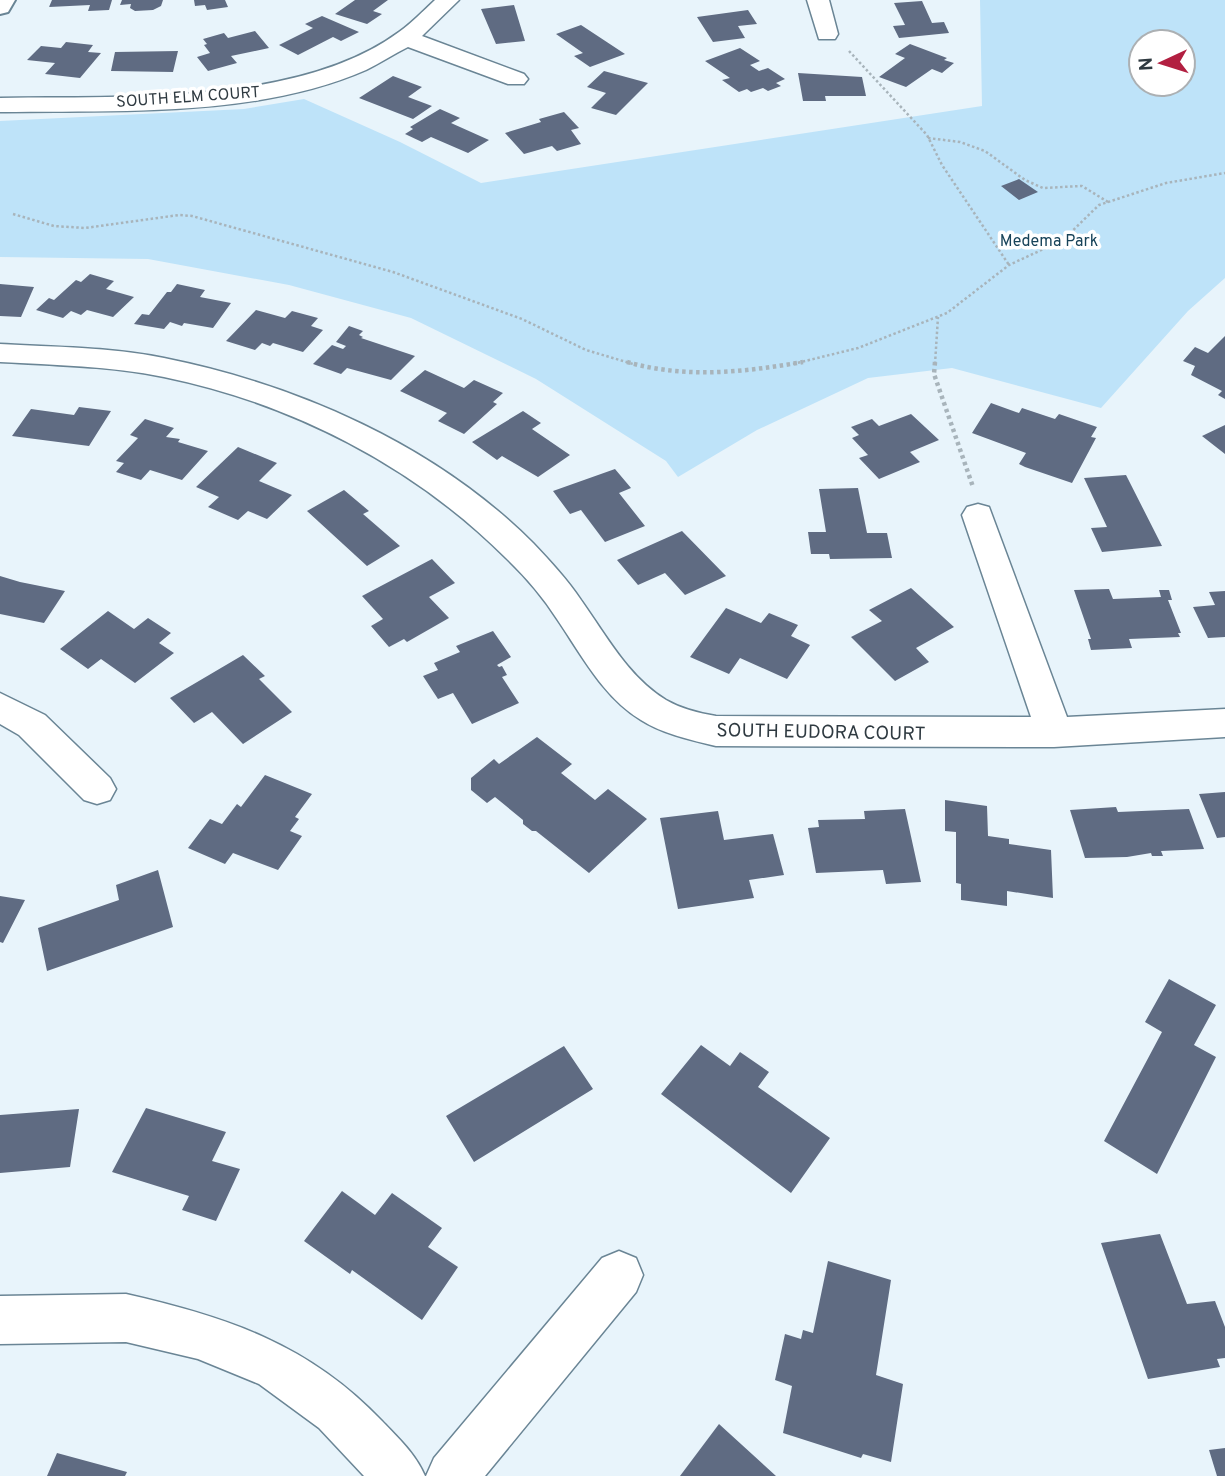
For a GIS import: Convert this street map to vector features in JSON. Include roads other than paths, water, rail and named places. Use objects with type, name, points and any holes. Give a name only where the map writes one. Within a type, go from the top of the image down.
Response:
[{"type":"street","points":[[0,7],[3,0]]},
{"type":"street","name":"SOUTH ELM COURT","points":[[0,105],[205,98],[283,88],[338,73],[386,53],[409,39],[448,0]]},
{"type":"street","points":[[818,0],[827,34]]},
{"type":"street","points":[[409,39],[516,79]]},
{"type":"street","name":"SOUTH EUDORA COURT","points":[[0,353],[162,367],[263,395],[348,430],[394,455],[443,487],[519,549],[557,593],[620,683],[648,707],[681,723],[716,731],[1054,732],[1225,723]]},
{"type":"street","points":[[978,515],[1054,732]]},
{"type":"street","points":[[0,707],[32,725],[97,789]]},
{"type":"street","points":[[452,1476],[619,1275]]},
{"type":"street","points":[[0,1320],[126,1318],[199,1335],[276,1367],[337,1410],[399,1476]]},
{"type":"park label","name":"Medema Park","points":[[1049,240]]}]
